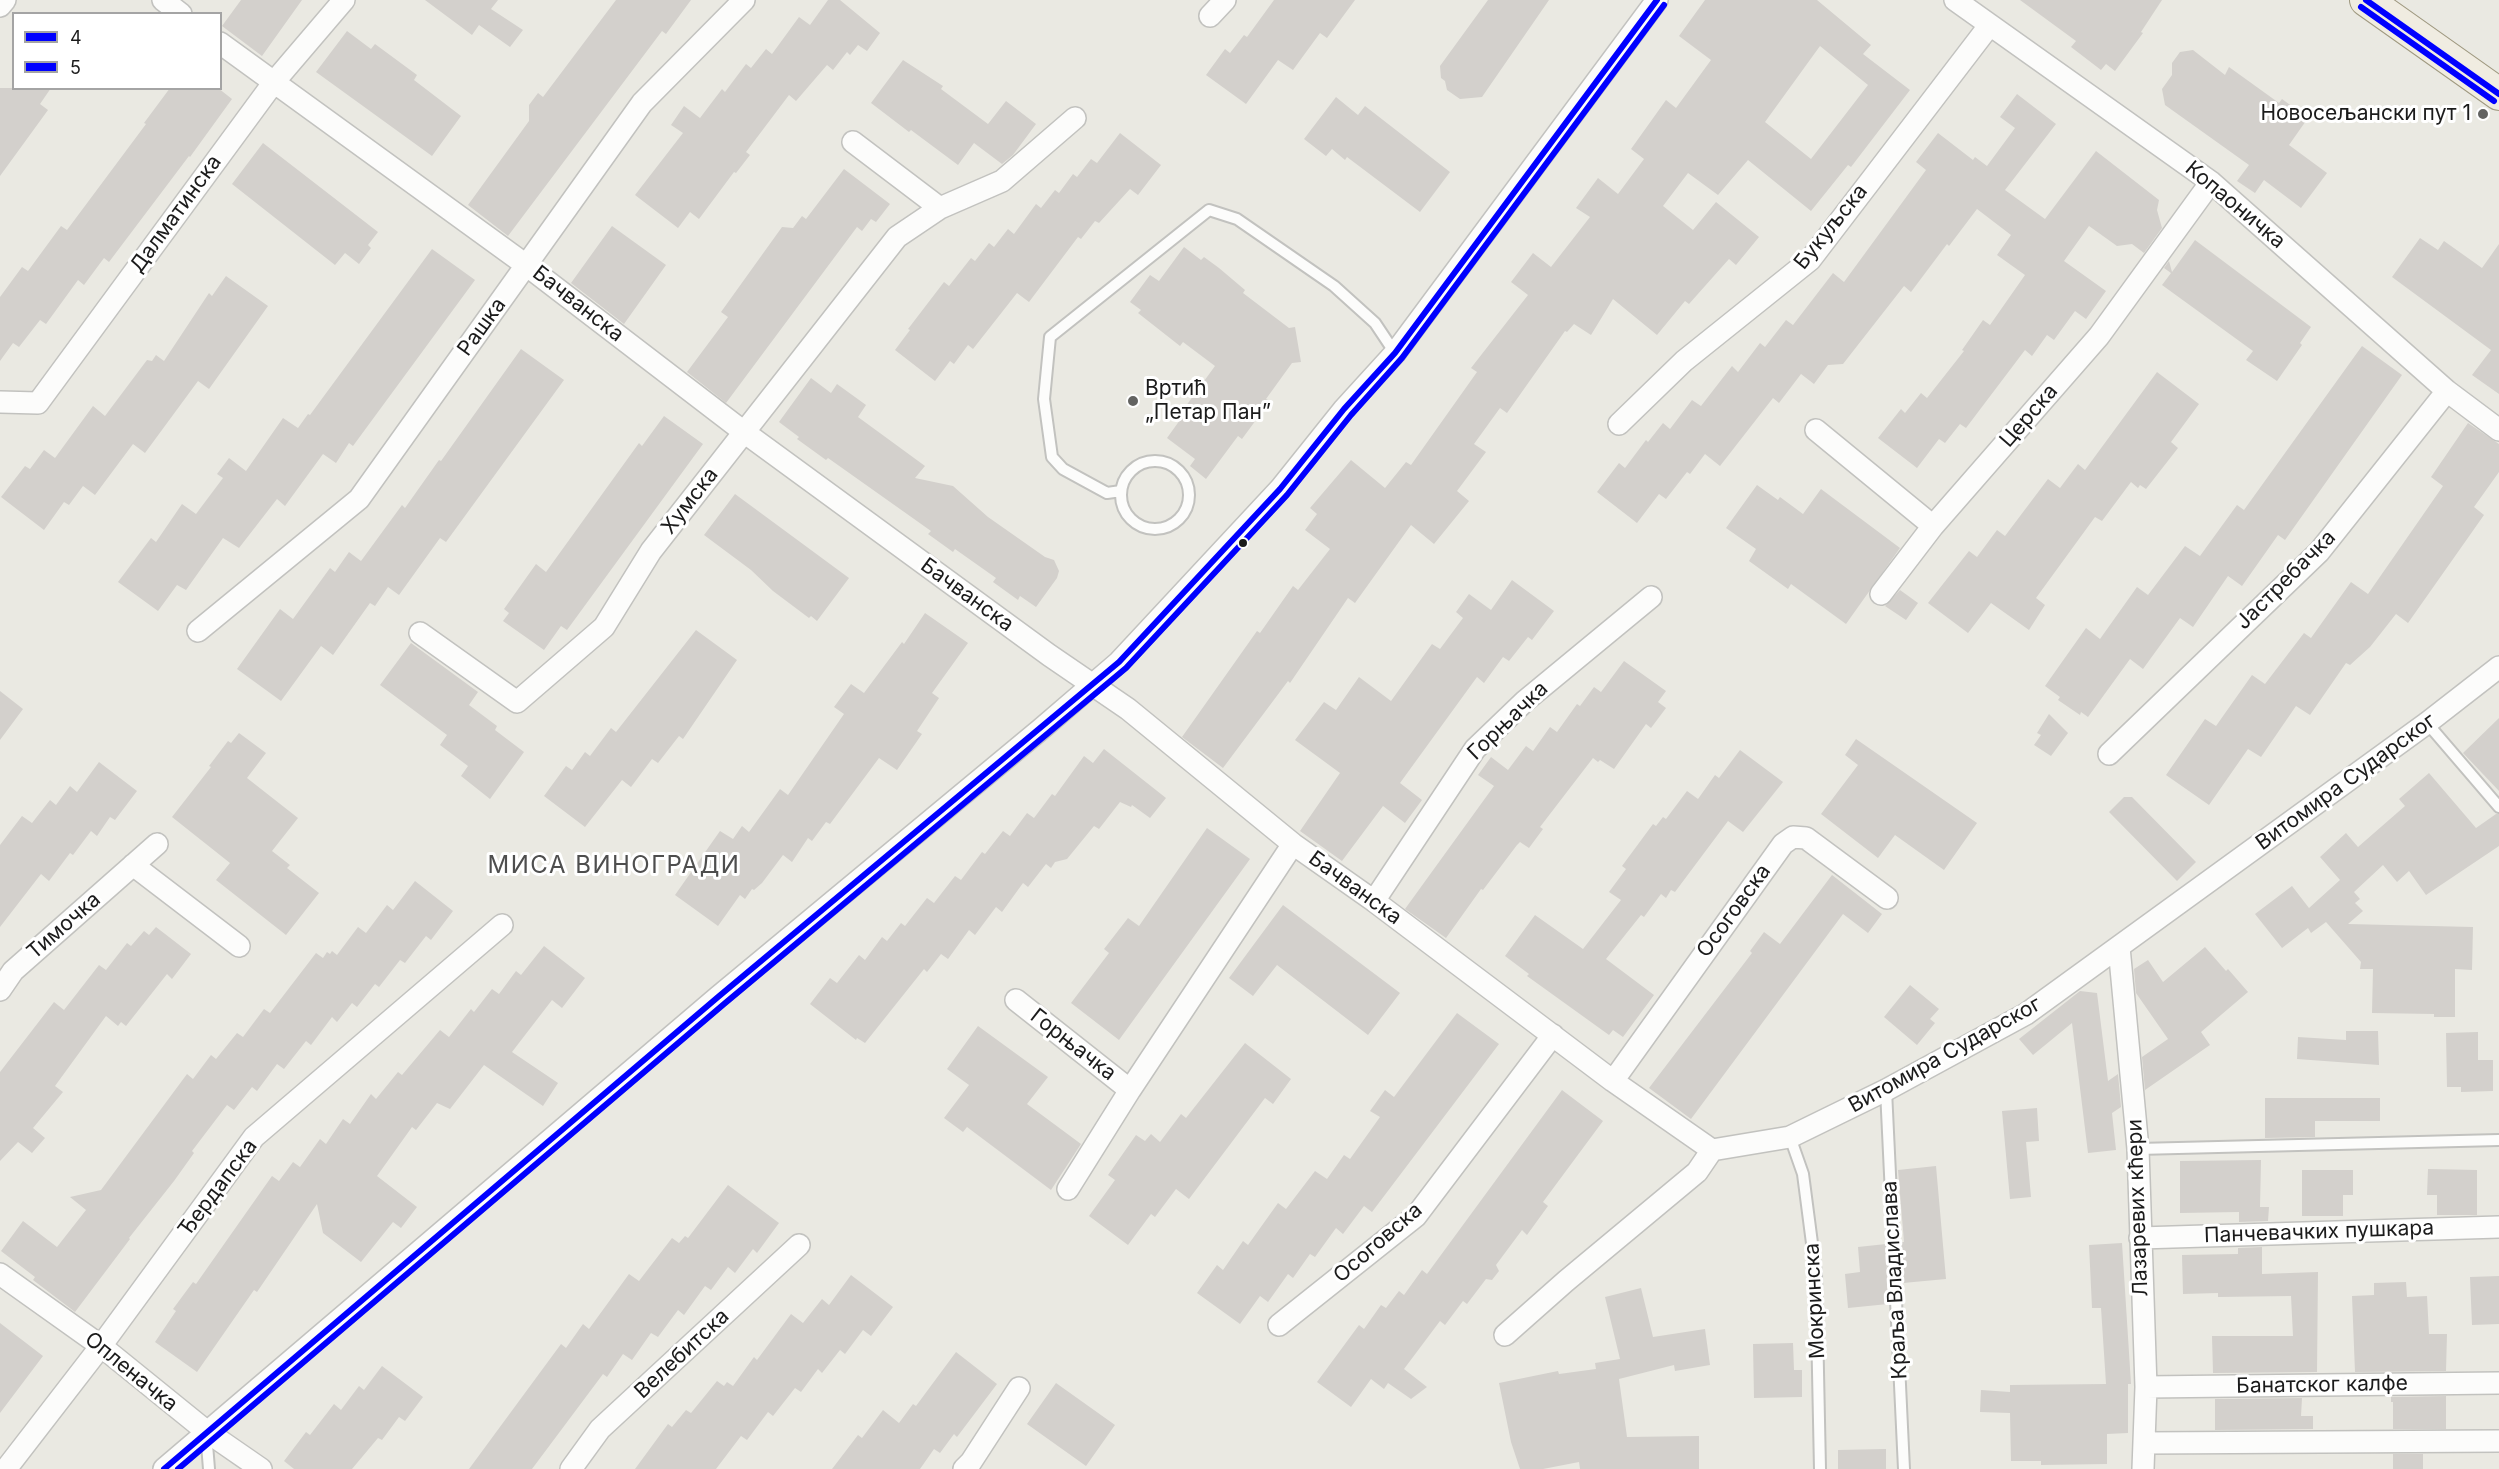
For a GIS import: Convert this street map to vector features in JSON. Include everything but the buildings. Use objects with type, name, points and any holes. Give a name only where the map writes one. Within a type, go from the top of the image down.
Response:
[{"type":"main road","points":[[2366,0],[2499,94]]},
{"type":"street","points":[[0,6],[5,0]]},
{"type":"street","points":[[163,0],[178,12]]},
{"type":"street","name":"Далматинска","points":[[0,402],[38,403],[273,82],[344,0]]},
{"type":"street","name":"Рашка","points":[[198,631],[359,499],[642,103],[744,0]]},
{"type":"street","points":[[1210,16],[1224,0]]},
{"type":"street","points":[[164,1469],[718,997],[1119,662],[1280,489],[1344,409],[1395,353],[1657,0]]},
{"type":"street","name":"Копаоничка","points":[[1955,0],[2211,182],[2447,391],[2499,430]]},
{"type":"street","name":"Букуљска","points":[[1618,424],[1684,361],[1810,260],[1989,26]]},
{"type":"street","name":"Бачванска","points":[[222,44],[526,265],[744,432],[1145,723],[1293,844],[1374,901],[1613,1081],[1712,1150]]},
{"type":"street","name":"Хумска","points":[[420,633],[518,702],[604,627],[651,551],[897,237],[940,208],[1002,181],[1075,118]]},
{"type":"street","points":[[853,142],[940,208]]},
{"type":"street","name":"Церска","points":[[1881,594],[1933,526],[2099,336],[2211,182]]},
{"type":"street","name":"Јастребачка","points":[[2109,754],[2319,552],[2447,391]]},
{"type":"street","points":[[1816,430],[1933,526]]},
{"type":"street","name":"Горњачка","points":[[1374,901],[1475,749],[1525,701],[1651,597]]},
{"type":"street","name":"Витомира Сударског","points":[[1712,1150],[1790,1137],[1886,1090],[2026,1014],[2427,723],[2499,667]]},
{"type":"street","name":"Осоговска","points":[[1613,1081],[1783,844],[1794,837],[1806,838],[1887,898]]},
{"type":"street","name":"Тимочка","points":[[0,990],[13,971],[157,843]]},
{"type":"street","name":"Горњачка","points":[[1068,1189],[1130,1090],[1293,844]]},
{"type":"street","points":[[133,865],[240,946]]},
{"type":"street","name":"Ђердапска","points":[[6,1469],[101,1346],[254,1137],[502,924]]},
{"type":"street","name":"Лазаревих кћери","points":[[2119,947],[2138,1149],[2146,1387],[2143,1469]]},
{"type":"street","name":"Горњачка","points":[[1016,1000],[1130,1090]]},
{"type":"street","name":"Осоговска","points":[[1279,1325],[1416,1216],[1553,1035]]},
{"type":"street","points":[[1505,1335],[1697,1172],[1712,1150]]},
{"type":"street","name":"Панчевачких пушкара","points":[[2140,1238],[2499,1227]]},
{"type":"street","name":"Велебитска","points":[[571,1469],[600,1430],[799,1245]]},
{"type":"street","name":"Опленачка","points":[[0,1274],[101,1346],[206,1431],[261,1469]]},
{"type":"street","name":"Банатског калфе","points":[[2146,1387],[2499,1383]]},
{"type":"street","points":[[972,1467],[1019,1388]]},
{"type":"street","points":[[2144,1443],[2499,1440]]},
{"type":"lane","points":[[1121,491],[1107,493],[1063,469],[1052,457],[1044,399],[1050,337],[1209,210],[1237,219],[1334,286],[1375,323],[1395,353]]},
{"type":"lane","points":[[1161,461],[1172,465],[1180,472],[1189,493],[1184,514],[1176,523],[1154,530],[1143,528],[1133,522],[1121,503],[1121,491],[1124,480],[1139,464],[1161,461]]},
{"type":"lane","points":[[2427,723],[2499,807]]},
{"type":"lane","name":"Краља Владислава","points":[[1886,1090],[1904,1469]]},
{"type":"lane","name":"Мокринска","points":[[1790,1137],[1803,1174],[1816,1274],[1820,1469]]},
{"type":"lane","points":[[2138,1149],[2499,1140]]},
{"type":"lane","points":[[206,1431],[209,1469]]},
{"type":"transit line","name":"4","points":[[164,1469],[718,997],[1119,662],[1280,489],[1344,409],[1395,353],[1657,0]]},
{"type":"transit line","name":"4","points":[[2366,0],[2499,94]]},
{"type":"transit line","name":"5","points":[[178,1469],[724,1004],[1126,668],[1287,495],[1351,415],[1402,358],[1664,5]]},
{"type":"transit line","points":[[2361,7],[2494,101]]},
{"type":"place","name":"Новосељански пут 1","points":[[2483,114]]},
{"type":"place","name":"Вртић „Петар Пан”","points":[[1133,401]]},
{"type":"district","name":"МИСА ВИНОГРАДИ","points":[[614,866]]}]
